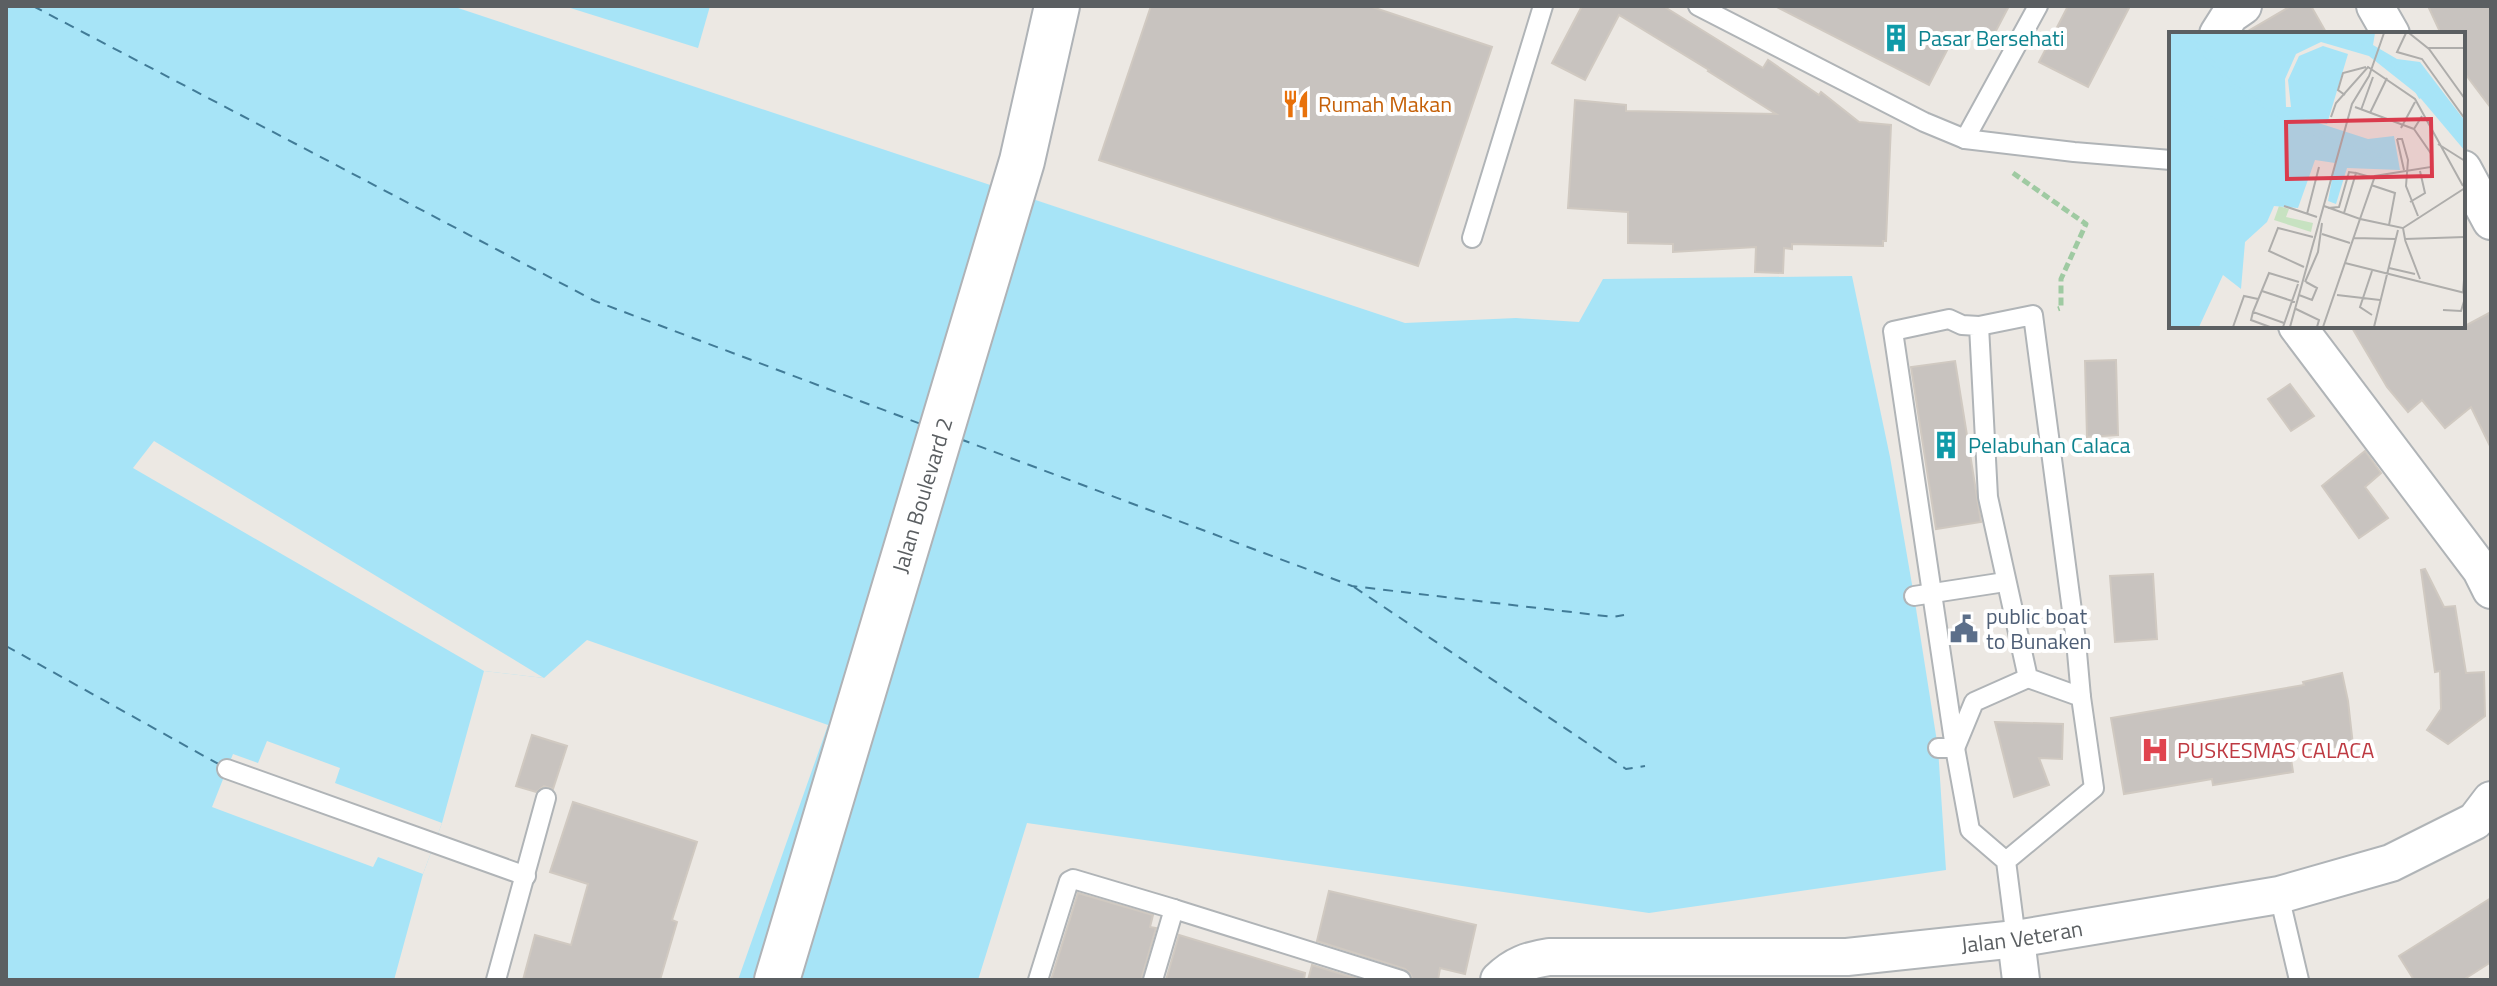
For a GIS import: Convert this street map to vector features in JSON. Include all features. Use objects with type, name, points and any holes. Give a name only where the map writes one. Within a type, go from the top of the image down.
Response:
[{"type":"main road","name":"Jalan Boulevard 2","points":[[777,980],[1022,161],[1057,6]]},
{"type":"street","points":[[2219,32],[2230,15],[2243,6]]},
{"type":"street","points":[[2375,6],[2390,32]]},
{"type":"street","points":[[2465,173],[2491,221]]},
{"type":"street","points":[[2299,328],[2481,570],[2491,590]]},
{"type":"street","name":"Jalan Veteran","points":[[1513,970],[1549,957],[1847,957],[2016,939],[2279,895],[2391,863],[2475,821],[2491,800]]},
{"type":"street","points":[[2016,939],[2021,980]]},
{"type":"lane","points":[[1472,238],[1543,6]]},
{"type":"lane","points":[[1698,6],[1924,122],[1965,139],[2169,160]]},
{"type":"lane","points":[[1965,139],[2038,6]]},
{"type":"lane","points":[[2006,861],[2094,788],[2033,315],[1979,326],[1962,325],[1949,319],[1893,331],[1934,593],[1946,748],[1970,830],[2006,861],[2016,939]]},
{"type":"lane","points":[[1979,326],[1988,497],[2028,678]]},
{"type":"lane","points":[[1914,596],[2005,582]]},
{"type":"lane","points":[[1946,748],[1974,702],[2028,678],[2081,697]]},
{"type":"lane","points":[[227,769],[526,876]]},
{"type":"lane","points":[[496,980],[546,798]]},
{"type":"lane","points":[[1038,980],[1069,881],[1073,879],[1401,980]]},
{"type":"lane","points":[[2279,895],[2299,980]]},
{"type":"lane","points":[[1153,980],[1174,909]]},
{"type":"path","points":[[1965,139],[2086,224],[2061,279],[2061,308],[2033,315]]},
{"type":"water","points":[[6,6],[452,6],[1405,323],[1516,318],[1579,322],[1603,279],[1852,276],[1890,457],[1914,596],[1938,748],[1946,870],[1649,913],[1027,823],[978,980],[738,980],[828,725],[587,640],[544,678],[484,671],[394,980],[6,980]]},
{"type":"water","points":[[564,6],[710,6],[698,48]]},
{"type":"pier","points":[[154,441],[544,678],[484,671],[133,468]]},
{"type":"pier","points":[[267,741],[340,768],[335,783],[442,823],[423,874],[378,857],[373,867],[212,807],[233,754],[258,763]]},
{"type":"building","name":"Rumah Makan","points":[[1151,6],[1369,6],[1492,47],[1418,266],[1099,160]]},
{"type":"building","points":[[1582,6],[1663,6],[1763,68],[1768,60],[1819,95],[1821,92],[1859,122],[1891,125],[1886,241],[1883,241],[1883,246],[1792,244],[1792,249],[1784,248],[1783,273],[1755,272],[1756,247],[1673,252],[1673,244],[1628,243],[1628,212],[1568,208],[1575,100],[1626,105],[1626,111],[1776,114],[1619,15],[1585,80],[1552,63]]},
{"type":"building","name":"Pasar Bersehati","points":[[1775,6],[2009,6],[1988,46],[1957,31],[1929,85]]},
{"type":"building","points":[[2068,6],[2130,6],[2088,87],[2039,62]]},
{"type":"building","points":[[2291,6],[2311,6],[2326,32],[2246,32]]},
{"type":"building","points":[[2428,6],[2491,6],[2491,108],[2465,74],[2465,32],[2440,32]]},
{"type":"building","points":[[2491,312],[2491,448],[2471,407],[2445,428],[2422,400],[2408,412],[2387,387],[2352,328],[2465,326]]},
{"type":"building","points":[[2116,360],[2118,435],[2087,437],[2085,361]]},
{"type":"building","name":"Pelabuhan Calaca","points":[[1955,361],[1981,522],[1936,529],[1911,367]]},
{"type":"building","points":[[2290,384],[2314,416],[2291,431],[2268,399]]},
{"type":"building","points":[[2365,451],[2381,473],[2365,487],[2388,518],[2359,538],[2322,486]]},
{"type":"building","points":[[2425,569],[2444,607],[2455,606],[2466,673],[2484,672],[2485,716],[2448,744],[2427,730],[2441,709],[2440,671],[2435,672],[2421,570]]},
{"type":"building","points":[[2153,574],[2157,639],[2115,642],[2110,576]]},
{"type":"building","points":[[2342,673],[2353,745],[2290,752],[2293,772],[2213,785],[2212,779],[2124,794],[2111,718],[2304,685],[2303,682]]},
{"type":"building","points":[[1995,722],[2063,724],[2062,759],[2039,758],[2049,785],[2014,797]]},
{"type":"building","points":[[532,735],[567,746],[553,789],[544,786],[536,792],[516,786]]},
{"type":"building","points":[[573,802],[697,842],[672,920],[677,922],[660,980],[523,980],[535,935],[571,945],[588,884],[550,872]]},
{"type":"building","points":[[1329,891],[1476,925],[1465,974],[1440,968],[1438,980],[1413,980],[1405,969],[1317,941]]},
{"type":"building","points":[[1078,893],[1153,915],[1150,927],[1156,928],[1141,980],[1051,980]]},
{"type":"building","points":[[2491,898],[2491,962],[2463,980],[2414,980],[2399,956]]},
{"type":"building","points":[[1179,935],[1305,973],[1304,980],[1166,980]]},
{"type":"building","points":[[1312,965],[1361,980],[1308,980]]},
{"type":"ferry route","points":[[33,6],[595,301],[921,424]]},
{"type":"ferry route","points":[[960,439],[1352,586],[1613,617],[1624,615]]},
{"type":"ferry route","points":[[1354,587],[1626,769],[1645,766]]},
{"type":"ferry route","points":[[6,646],[222,766]]},
{"type":"place","name":"Pasar Bersehati","points":[[1896,38]]},
{"type":"place","name":"Rumah Makan","points":[[1296,104]]},
{"type":"place","name":"Pelabuhan Calaca","points":[[1946,445]]},
{"type":"place","name":"public boat to Bunaken","points":[[1964,629]]},
{"type":"place","name":"PUSKESMAS CALACA","points":[[2155,750]]}]
